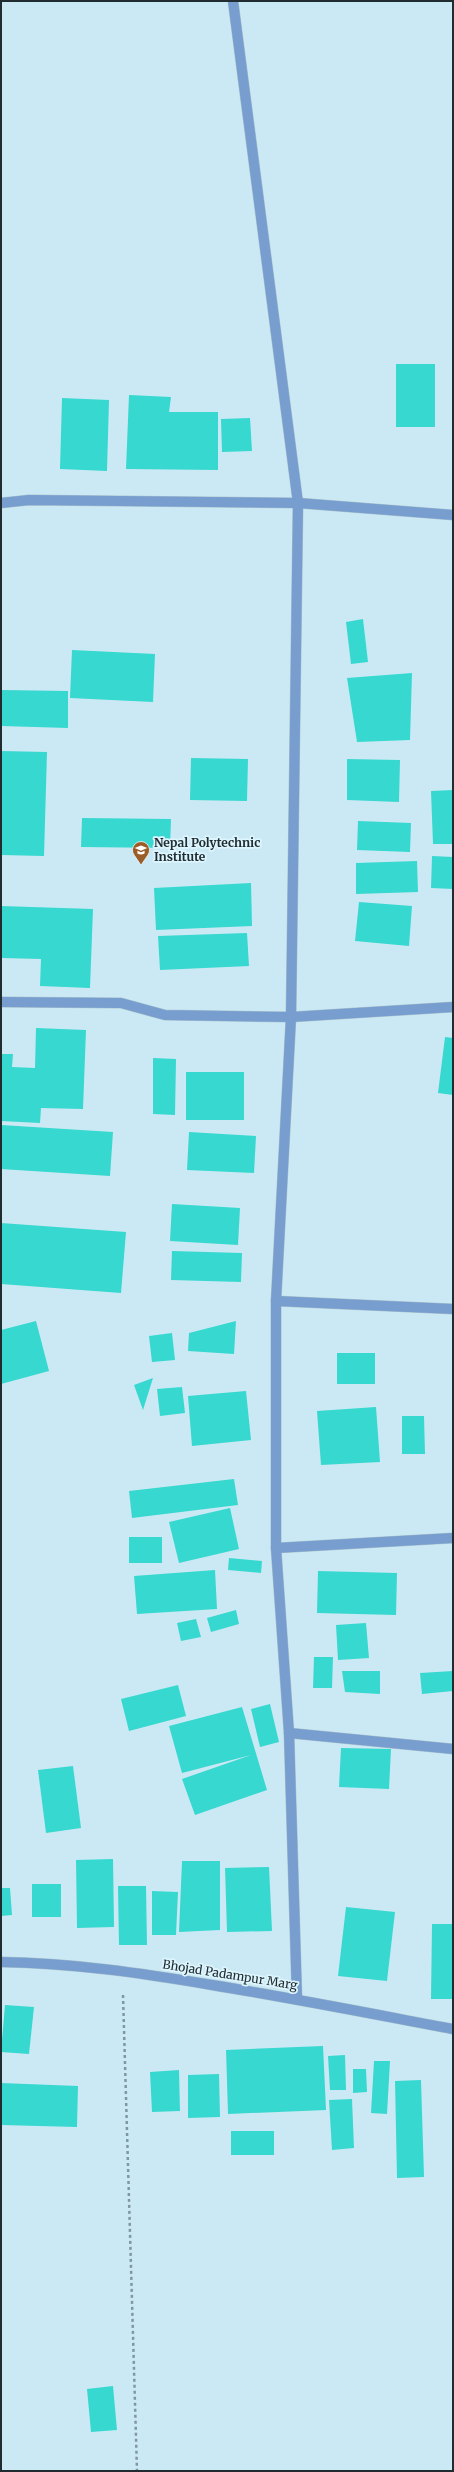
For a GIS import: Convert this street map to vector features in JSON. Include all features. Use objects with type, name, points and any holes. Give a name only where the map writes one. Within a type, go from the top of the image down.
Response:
[{"type":"street","points":[[233,1],[298,503],[291,1017],[276,1301],[276,1548],[289,1734],[297,1999]]},
{"type":"street","points":[[1,503],[29,500],[298,503],[453,515]]},
{"type":"street","points":[[1,1002],[121,1003],[165,1015],[291,1017],[453,1007]]},
{"type":"street","points":[[276,1301],[453,1309]]},
{"type":"street","points":[[276,1548],[453,1538]]},
{"type":"street","points":[[289,1734],[453,1749]]},
{"type":"street","name":"Bhojad Padampur Marg","points":[[1,1962],[48,1963],[122,1970],[297,1999],[453,2029]]},
{"type":"path","points":[[122,1970],[136,2471]]},
{"type":"building","points":[[396,364],[435,364],[435,427],[396,427]]},
{"type":"building","points":[[129,395],[171,397],[169,412],[218,412],[218,470],[126,469]]},
{"type":"building","points":[[62,398],[109,400],[107,471],[60,469]]},
{"type":"building","points":[[250,418],[252,451],[222,452],[221,419]]},
{"type":"building","points":[[363,619],[368,662],[351,664],[346,622]]},
{"type":"building","points":[[72,650],[155,654],[153,702],[70,698]]},
{"type":"building","points":[[412,673],[410,740],[357,742],[347,678]]},
{"type":"building","points":[[1,690],[68,691],[68,728],[1,726]]},
{"type":"building","points":[[1,751],[47,752],[44,856],[1,855]]},
{"type":"building","points":[[191,758],[248,759],[247,801],[190,800]]},
{"type":"building","points":[[347,759],[400,760],[399,802],[347,800]]},
{"type":"building","points":[[453,790],[453,844],[433,844],[431,791]]},
{"type":"building","points":[[82,818],[171,819],[170,848],[81,847]]},
{"type":"building","points":[[358,821],[411,823],[410,852],[357,850]]},
{"type":"building","points":[[432,856],[453,857],[453,889],[431,888]]},
{"type":"building","points":[[417,861],[418,892],[356,894],[356,863]]},
{"type":"building","points":[[251,883],[252,926],[156,930],[154,888]]},
{"type":"building","points":[[359,902],[412,906],[409,946],[355,941]]},
{"type":"building","points":[[1,906],[93,909],[90,988],[40,986],[41,959],[1,958]]},
{"type":"building","points":[[247,933],[249,966],[160,970],[158,936]]},
{"type":"building","points":[[36,1028],[86,1030],[83,1109],[41,1108],[40,1123],[1,1121],[1,1054],[13,1054],[12,1067],[35,1068]]},
{"type":"building","points":[[445,1037],[453,1038],[453,1095],[438,1093]]},
{"type":"building","points":[[153,1058],[176,1059],[175,1115],[153,1114]]},
{"type":"building","points":[[186,1072],[244,1072],[244,1120],[186,1120]]},
{"type":"building","points":[[1,1125],[113,1132],[110,1176],[1,1169]]},
{"type":"building","points":[[189,1132],[256,1136],[254,1173],[187,1170]]},
{"type":"building","points":[[172,1204],[240,1208],[238,1245],[170,1241]]},
{"type":"building","points":[[1,1223],[126,1232],[121,1293],[1,1284]]},
{"type":"building","points":[[172,1251],[242,1253],[241,1282],[171,1280]]},
{"type":"building","points":[[36,1321],[49,1371],[1,1384],[1,1330]]},
{"type":"building","points":[[236,1321],[234,1354],[188,1351],[189,1333]]},
{"type":"building","points":[[172,1333],[175,1360],[152,1362],[149,1336]]},
{"type":"building","points":[[337,1353],[375,1353],[375,1384],[337,1384]]},
{"type":"building","points":[[153,1378],[143,1410],[134,1385]]},
{"type":"building","points":[[182,1387],[185,1413],[160,1416],[157,1389]]},
{"type":"building","points":[[246,1391],[251,1440],[192,1446],[188,1396]]},
{"type":"building","points":[[376,1407],[380,1462],[321,1465],[317,1411]]},
{"type":"building","points":[[402,1416],[424,1416],[425,1454],[402,1454]]},
{"type":"building","points":[[234,1479],[238,1505],[132,1518],[129,1491]]},
{"type":"building","points":[[230,1508],[239,1549],[179,1563],[169,1522]]},
{"type":"building","points":[[129,1537],[162,1537],[162,1563],[129,1563]]},
{"type":"building","points":[[229,1558],[262,1561],[261,1573],[228,1570]]},
{"type":"building","points":[[215,1570],[217,1609],[137,1614],[134,1576]]},
{"type":"building","points":[[318,1571],[397,1573],[396,1615],[317,1613]]},
{"type":"building","points":[[236,1610],[239,1624],[211,1632],[207,1618]]},
{"type":"building","points":[[196,1619],[201,1637],[181,1641],[177,1623]]},
{"type":"building","points":[[366,1623],[369,1658],[338,1660],[336,1625]]},
{"type":"building","points":[[314,1657],[333,1657],[332,1688],[313,1688]]},
{"type":"building","points":[[342,1671],[380,1671],[380,1694],[345,1692]]},
{"type":"building","points":[[453,1671],[453,1691],[422,1694],[420,1673]]},
{"type":"building","points":[[178,1685],[186,1716],[129,1731],[121,1699]]},
{"type":"building","points":[[270,1704],[279,1742],[260,1747],[251,1709]]},
{"type":"building","points":[[242,1707],[267,1790],[195,1815],[182,1779],[251,1755],[182,1773],[169,1726]]},
{"type":"building","points":[[341,1748],[391,1749],[389,1789],[339,1787]]},
{"type":"building","points":[[73,1766],[81,1828],[46,1833],[38,1770]]},
{"type":"building","points":[[113,1859],[114,1927],[77,1928],[76,1860]]},
{"type":"building","points":[[182,1861],[220,1861],[220,1930],[179,1932]]},
{"type":"building","points":[[269,1867],[272,1931],[227,1932],[225,1868]]},
{"type":"building","points":[[32,1884],[61,1884],[61,1917],[32,1917]]},
{"type":"building","points":[[118,1886],[146,1886],[147,1945],[119,1945]]},
{"type":"building","points":[[1,1888],[10,1888],[12,1915],[1,1916]]},
{"type":"building","points":[[152,1891],[178,1892],[176,1935],[152,1935]]},
{"type":"building","points":[[346,1907],[395,1912],[387,1981],[338,1976]]},
{"type":"building","points":[[432,1924],[453,1924],[453,1999],[431,1999]]},
{"type":"building","points":[[5,2005],[34,2007],[29,2054],[1,2052]]},
{"type":"building","points":[[323,2046],[326,2110],[228,2114],[226,2050]]},
{"type":"building","points":[[345,2055],[346,2090],[330,2090],[328,2056]]},
{"type":"building","points":[[374,2061],[390,2061],[387,2114],[371,2113]]},
{"type":"building","points":[[353,2069],[366,2069],[367,2092],[353,2093]]},
{"type":"building","points":[[179,2070],[180,2111],[152,2112],[150,2072]]},
{"type":"building","points":[[219,2074],[220,2117],[188,2118],[188,2075]]},
{"type":"building","points":[[421,2080],[424,2177],[397,2178],[395,2081]]},
{"type":"building","points":[[1,2083],[78,2086],[77,2127],[1,2125]]},
{"type":"building","points":[[352,2099],[354,2148],[332,2150],[329,2100]]},
{"type":"building","points":[[231,2131],[274,2131],[274,2155],[231,2155]]},
{"type":"building","points":[[113,2386],[117,2430],[91,2432],[87,2389]]},
{"type":"place","name":"Nepal Polytechnic Institute","points":[[141,865]]}]
